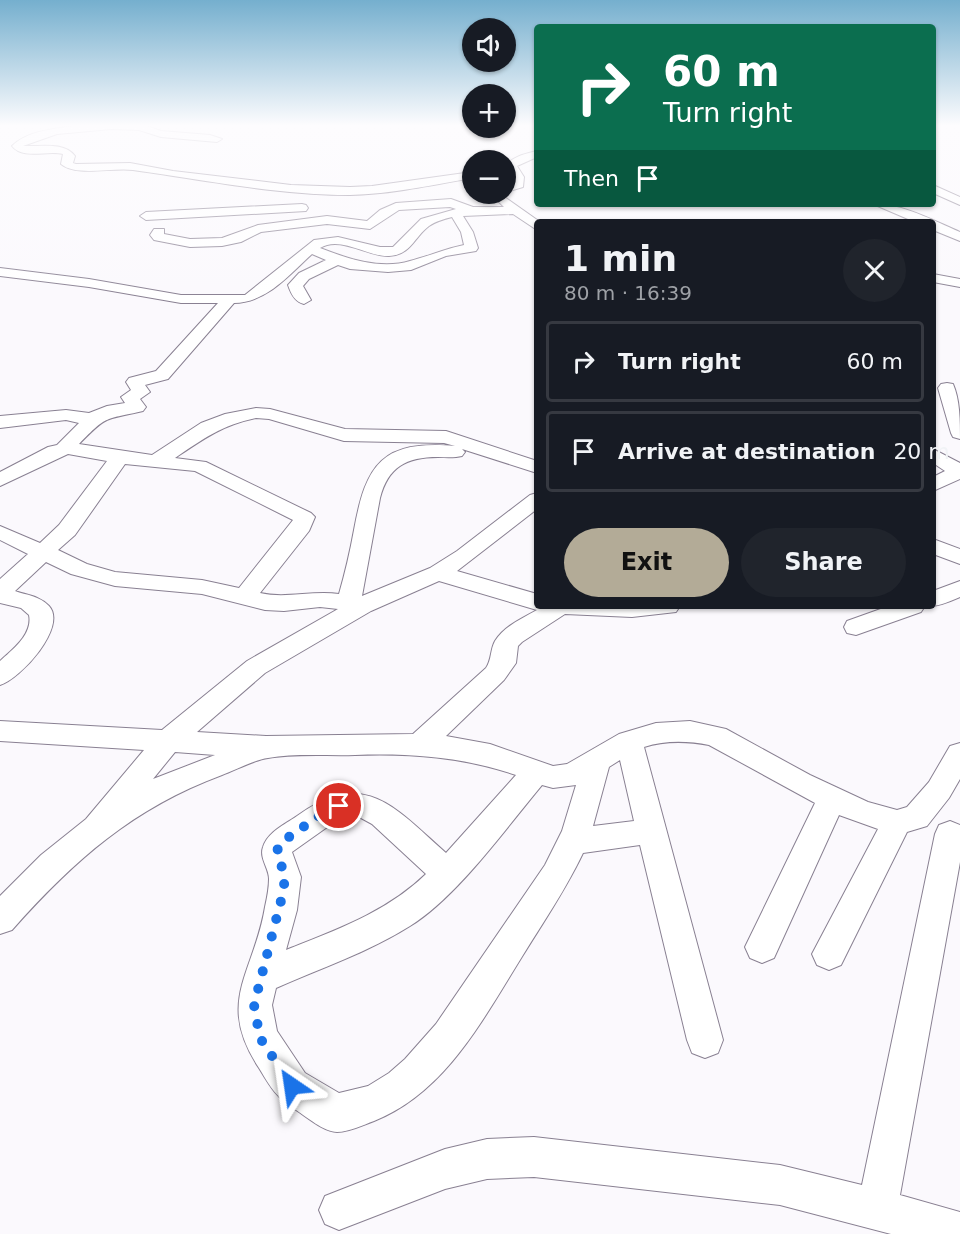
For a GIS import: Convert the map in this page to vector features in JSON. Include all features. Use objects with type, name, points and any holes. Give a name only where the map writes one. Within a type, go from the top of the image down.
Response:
[{"type":"street","points":[[253,184],[291,189],[372,190],[415,184]]},
{"type":"street","points":[[334,203],[393,197],[462,185]]},
{"type":"street","points":[[936,190],[960,201]]},
{"type":"street","points":[[159,232],[157,235],[159,237],[186,242],[222,243],[236,240],[258,229],[327,220],[370,225],[387,211],[396,207],[451,203],[474,212]]},
{"type":"street","points":[[509,204],[534,224]]},
{"type":"street","points":[[146,216],[316,206]]},
{"type":"street","points":[[887,207],[919,219]]},
{"type":"street","points":[[0,272],[89,283],[181,299],[246,299],[255,296],[317,243],[333,239],[372,250],[395,251],[410,241],[422,224],[455,213],[516,210]]},
{"type":"street","points":[[310,249],[336,261],[368,268],[394,268],[419,263],[448,251],[471,248],[467,232],[455,213]]},
{"type":"street","points":[[936,224],[951,219]]},
{"type":"street","points":[[936,226],[960,237]]},
{"type":"street","points":[[304,300],[295,285],[304,276],[336,261]]},
{"type":"street","points":[[936,279],[960,283]]},
{"type":"street","points":[[0,480],[64,449],[91,419],[113,410],[137,407],[130,397],[141,392],[135,382],[162,375],[230,299]]},
{"type":"street","points":[[942,386],[960,433]]},
{"type":"street","points":[[155,462],[208,427],[231,418],[256,413],[270,414],[344,435],[446,437],[534,466]]},
{"type":"street","points":[[0,422],[66,415],[91,419]]},
{"type":"street","points":[[64,449],[120,458],[199,466],[304,517],[302,526],[246,597]]},
{"type":"street","points":[[356,604],[370,498],[375,482],[385,468],[410,455],[437,450],[505,458]]},
{"type":"street","points":[[0,676],[40,633],[42,623],[40,611],[29,603],[4,596],[3,589],[77,517],[120,458]]},
{"type":"street","points":[[936,460],[947,479]]},
{"type":"street","points":[[98,825],[167,742],[256,667],[356,604],[438,573],[465,556],[534,501]]},
{"type":"street","points":[[0,532],[79,569],[115,579],[180,584],[284,603],[320,599],[356,604]]},
{"type":"street","points":[[936,547],[960,557]]},
{"type":"street","points":[[438,573],[534,601]]},
{"type":"street","points":[[936,598],[960,589]]},
{"type":"street","points":[[420,744],[495,674],[503,663],[506,644],[513,636],[556,609]]},
{"type":"street","points":[[856,627],[905,609]]},
{"type":"street","points":[[0,731],[266,747],[346,743],[420,744],[490,755],[553,777],[572,775],[629,741],[656,733],[690,731],[716,736],[861,812],[907,819],[955,837],[877,1209]]},
{"type":"street","points":[[629,741],[705,1040]]},
{"type":"street","points":[[0,919],[46,868],[98,825],[152,793],[266,747]]},
{"type":"street","points":[[829,954],[907,819],[939,790],[960,754]]},
{"type":"street","points":[[447,873],[375,810],[365,806],[339,806],[326,811],[279,844],[277,852],[285,877],[281,910],[254,1005],[260,1038],[292,1086],[336,1113],[372,1105],[404,1086],[427,1063],[471,1006],[554,878],[572,842],[596,762]]},
{"type":"street","points":[[260,978],[370,931],[400,915],[424,897],[447,873],[537,771]]},
{"type":"street","points":[[762,947],[832,798]]},
{"type":"street","points":[[572,842],[651,831]]},
{"type":"street","points":[[339,1210],[445,1169],[487,1159],[534,1156],[780,1185],[877,1209],[960,1233]]},
{"type":"route","points":[[292,1086],[260,1038],[254,1005],[281,910],[285,877],[277,852],[279,844],[288,837],[308,826],[326,811],[339,806]]}]
